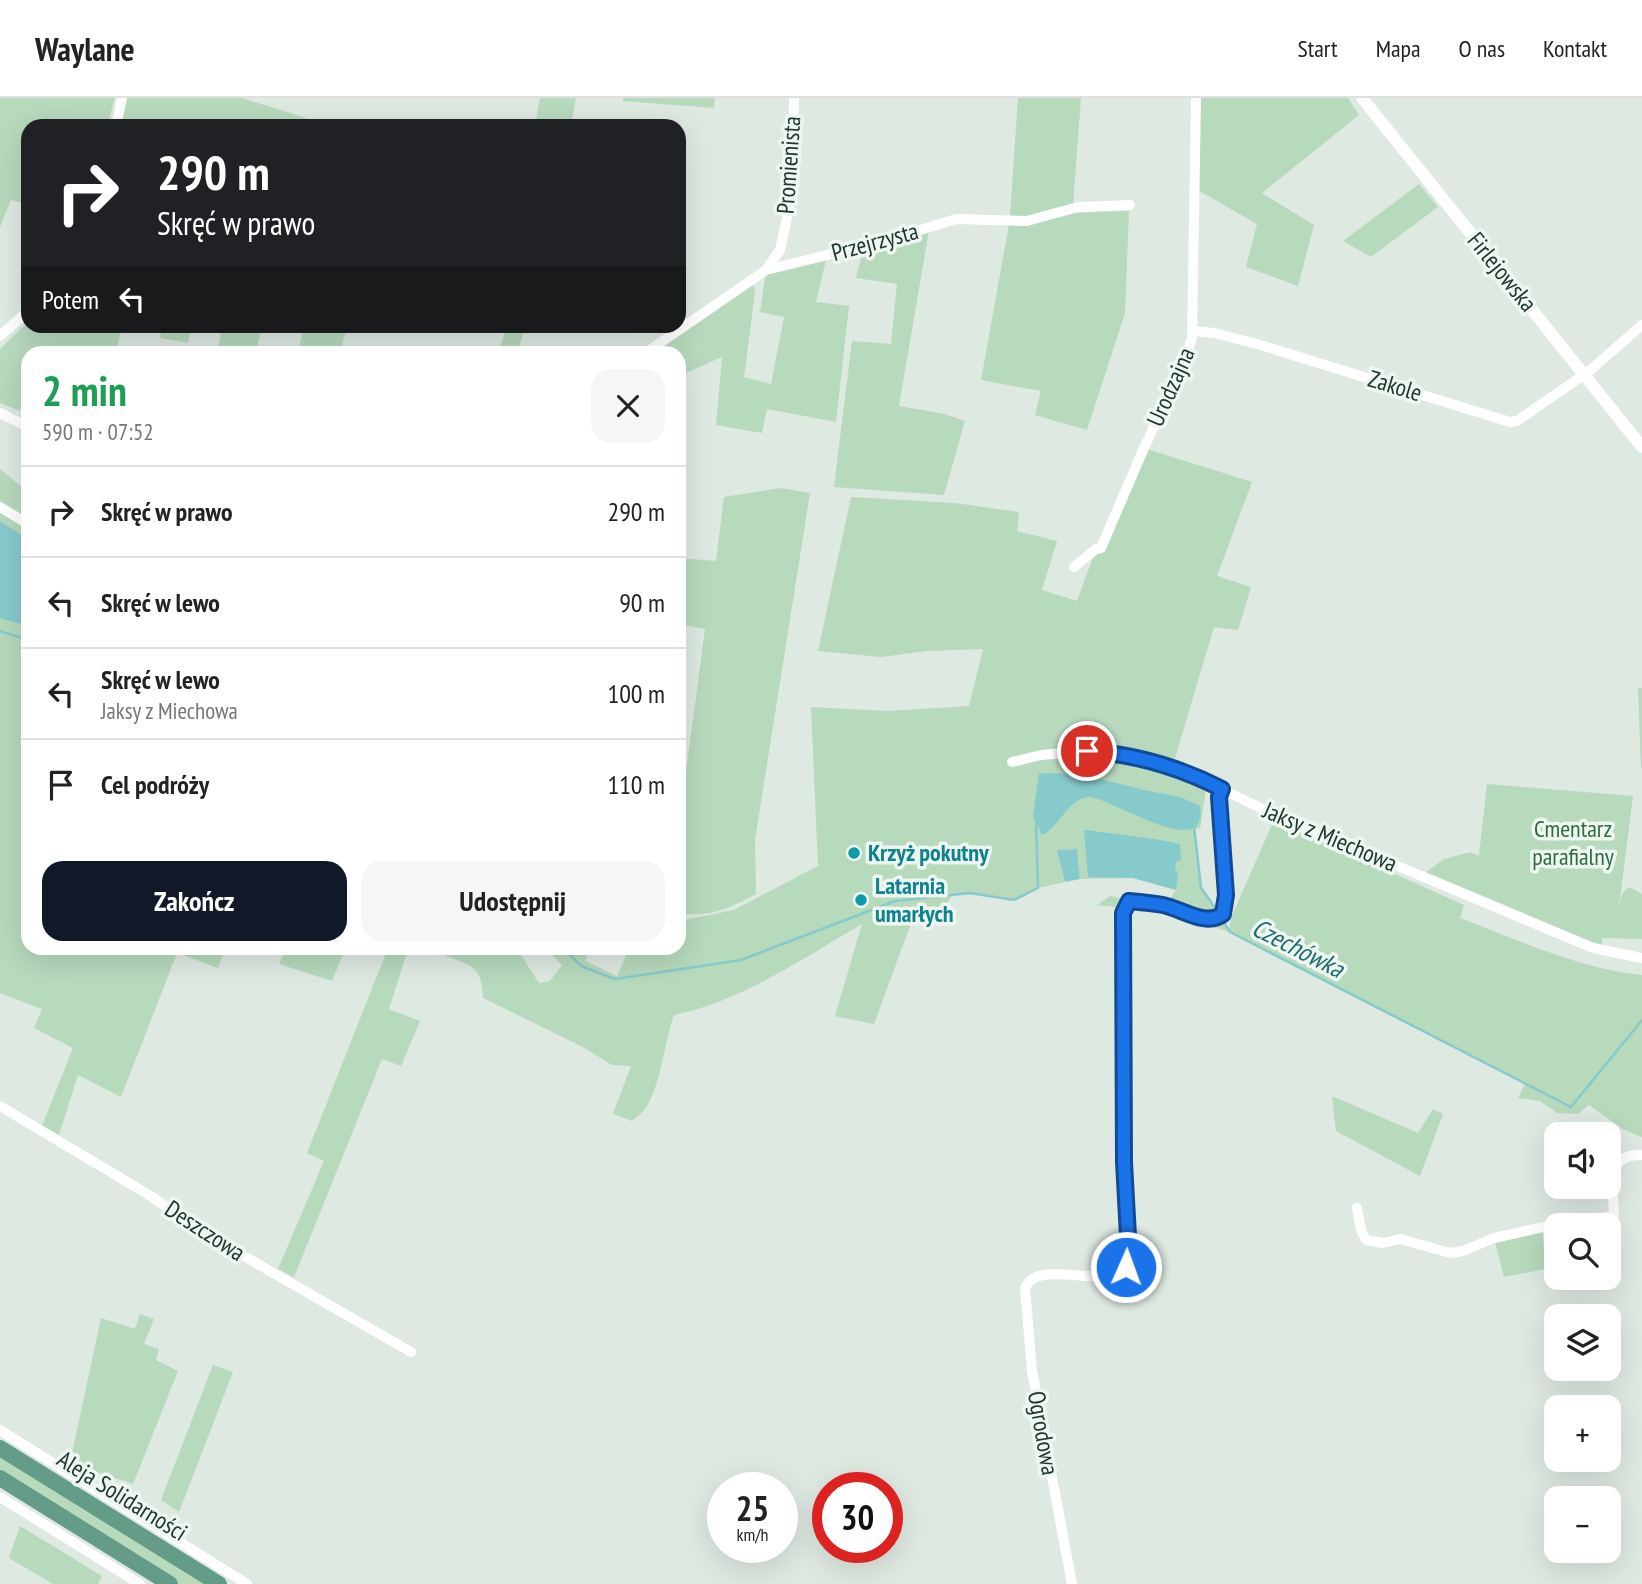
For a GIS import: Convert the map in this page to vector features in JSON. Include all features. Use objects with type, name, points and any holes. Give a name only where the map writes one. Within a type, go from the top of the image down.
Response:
[{"type":"main road","name":"Aleja Solidarności","points":[[0,1448],[219,1584]]},
{"type":"main road","name":"Aleja Solidarności","points":[[0,1478],[170,1584]]},
{"type":"street","points":[[118,119],[122,98]]},
{"type":"street","name":"Promienista","points":[[766,270],[780,250],[792,194],[794,98]]},
{"type":"street","name":"Urodzajna","points":[[1074,567],[1101,548],[1143,448],[1181,369],[1193,331],[1196,98]]},
{"type":"street","name":"Firlejowska","points":[[1362,98],[1642,447]]},
{"type":"street","name":"Przejrzysta","points":[[686,325],[766,270],[886,241],[956,219],[1027,220],[1078,207],[1130,205]]},
{"type":"street","points":[[0,336],[21,317]]},
{"type":"street","name":"Zakole","points":[[1193,331],[1214,333],[1269,348],[1510,422],[1517,421],[1585,374],[1642,325]]},
{"type":"street","name":"Przejrzysta","points":[[656,346],[674,333]]},
{"type":"street","points":[[0,413],[21,424]]},
{"type":"street","points":[[0,507],[21,520]]},
{"type":"street","name":"Jaksy z Miechowa","points":[[1012,762],[1071,752],[1121,753],[1171,768],[1222,789],[1271,814],[1593,948],[1642,958]]},
{"type":"street","name":"Ogrodowa","points":[[1072,1584],[1032,1371],[1024,1294],[1028,1282],[1039,1275],[1115,1275],[1126,1267],[1129,1255],[1124,1162],[1123,913],[1129,901],[1166,906],[1202,918],[1213,919],[1223,914],[1226,909],[1219,797],[1222,789]]},
{"type":"street","name":"Deszczowa","points":[[0,1106],[149,1195],[209,1236],[411,1352]]},
{"type":"street","points":[[1357,1208],[1361,1230],[1366,1240],[1383,1243],[1400,1239],[1450,1253],[1463,1251],[1494,1238],[1552,1225],[1614,1216],[1614,1167],[1622,1160],[1642,1155]]},
{"type":"street","points":[[0,1430],[247,1584]]},
{"type":"street","points":[[0,1497],[140,1584]]},
{"type":"green space","points":[[0,98],[115,98],[109,119],[21,119],[21,202],[11,200],[0,227]]},
{"type":"green space","points":[[126,98],[242,98],[309,119],[121,119]]},
{"type":"green space","points":[[540,98],[576,98],[572,119],[536,119]]},
{"type":"green space","points":[[623,98],[715,98],[714,108],[623,101]]},
{"type":"green space","points":[[1018,98],[1081,98],[1073,205],[1024,217],[1010,216]]},
{"type":"green space","points":[[1199,98],[1348,98],[1359,115],[1262,193],[1314,225],[1298,286],[1246,267],[1257,224],[1196,189]]},
{"type":"green space","points":[[1419,184],[1438,207],[1371,257],[1343,241]]},
{"type":"green space","points":[[1129,211],[1125,313],[1087,430],[1035,415],[1041,391],[981,380],[1009,225],[1073,213]]},
{"type":"green space","points":[[929,230],[899,406],[945,414],[965,421],[944,495],[834,487],[852,341],[891,344],[897,284],[856,278],[863,251]]},
{"type":"green space","points":[[826,260],[816,302],[849,306],[836,422],[767,409],[762,433],[716,425],[722,357],[686,373],[686,346],[662,346],[681,333],[686,333],[686,330],[753,284],[755,292],[744,377],[771,384],[784,317],[760,312],[765,278],[769,272]]},
{"type":"green space","points":[[21,329],[21,333],[120,333],[118,346],[21,346],[20,411],[0,403],[0,349]]},
{"type":"green space","points":[[161,333],[190,333],[188,343],[160,338]]},
{"type":"green space","points":[[221,333],[260,333],[258,346],[218,346]]},
{"type":"green space","points":[[302,333],[345,333],[342,346],[300,346]]},
{"type":"green space","points":[[505,333],[524,333],[519,346],[500,346]]},
{"type":"green space","points":[[1144,448],[1252,482],[1217,576],[1251,587],[1238,630],[1214,627],[1172,768],[1207,782],[1200,829],[1194,827],[1201,888],[1229,931],[1231,918],[1274,820],[1464,905],[1460,918],[1573,960],[1642,975],[1642,1137],[1623,1129],[1621,1122],[1613,1122],[1589,1105],[1578,1114],[1557,1113],[1540,1101],[1518,1098],[1525,1084],[1230,932],[1166,913],[1097,905],[1110,896],[1141,902],[1169,900],[1176,890],[1133,878],[1080,879],[1077,849],[1057,850],[1065,882],[1038,888],[1014,900],[970,893],[952,895],[940,915],[914,915],[874,1024],[835,1016],[862,924],[748,989],[699,1009],[674,1015],[650,1101],[632,1121],[613,1114],[631,1066],[612,1065],[581,1046],[483,998],[478,973],[469,965],[446,956],[521,955],[539,983],[550,981],[562,965],[552,955],[588,955],[585,961],[617,976],[626,955],[686,955],[686,920],[734,910],[818,866],[811,707],[887,711],[969,706],[983,649],[927,651],[881,657],[818,651],[851,497],[955,503],[1019,512],[1017,531],[1057,541],[1042,590],[1077,601],[1096,549]]},
{"type":"green space","points":[[0,469],[21,486],[21,520],[0,507]]},
{"type":"green space","points":[[781,488],[810,493],[755,840],[756,894],[719,911],[690,914],[686,914],[686,772],[705,629],[686,625],[686,559],[716,561],[724,497]]},
{"type":"green space","points":[[0,511],[21,524],[21,955],[176,955],[121,1097],[78,1075],[59,1135],[42,1126],[73,1048],[34,1028],[42,1009],[0,993]]},
{"type":"green space","points":[[1638,688],[1642,688],[1642,768],[1641,768]]},
{"type":"green space","name":"Cmentarz parafialny","points":[[1487,784],[1633,796],[1619,906],[1622,894],[1629,887],[1642,894],[1642,939],[1602,938],[1602,946],[1426,872],[1444,859],[1470,852],[1479,856]]},
{"type":"green space","points":[[182,955],[223,955],[218,968]]},
{"type":"green space","points":[[283,955],[343,955],[332,981],[279,964]]},
{"type":"green space","points":[[385,955],[406,955],[389,1009],[420,1021],[401,1066],[382,1059],[294,1277],[278,1269],[324,1161],[307,1153]]},
{"type":"green space","points":[[1332,1096],[1418,1133],[1433,1109],[1443,1114],[1420,1176],[1336,1131]]},
{"type":"green space","points":[[1542,1228],[1544,1269],[1504,1277],[1494,1238]]},
{"type":"green space","points":[[140,1314],[154,1319],[144,1344],[159,1349],[156,1360],[178,1371],[133,1484],[70,1463],[101,1318],[135,1329]]},
{"type":"green space","points":[[213,1365],[233,1372],[179,1512],[161,1500]]},
{"type":"green space","points":[[0,1454],[210,1584],[179,1584],[0,1473]]},
{"type":"green space","points":[[20,1526],[102,1576],[98,1584],[53,1584],[9,1558]]},
{"type":"water","points":[[0,521],[21,534],[21,624],[0,618]]},
{"type":"water","points":[[1039,773],[1079,774],[1180,797],[1200,806],[1199,823],[1189,829],[1173,829],[1087,797],[1074,803],[1054,826],[1042,835],[1033,816]]},
{"type":"water","points":[[1084,831],[1180,844],[1181,860],[1176,862],[1175,868],[1178,873],[1176,890],[1133,878],[1088,877]]},
{"type":"water","points":[[1077,849],[1080,879],[1065,882],[1057,850]]},
{"type":"waterway","name":"Czechówka","points":[[0,631],[21,638]]},
{"type":"waterway","name":"Czechówka","points":[[570,955],[581,966],[615,979],[741,960],[895,901],[970,893],[1014,900],[1038,888],[1038,822]]},
{"type":"waterway","name":"Czechówka","points":[[1196,827],[1194,826],[1201,888],[1219,913]]},
{"type":"waterway","name":"Czechówka","points":[[1222,919],[1230,932],[1571,1107],[1642,1020]]},
{"type":"place","name":"Krzyż pokutny","points":[[854,853]]},
{"type":"place","name":"Latarnia umarłych","points":[[861,900]]},
{"type":"route","points":[[1087,751],[1121,753],[1171,768],[1222,789],[1219,797],[1226,895],[1226,909],[1223,914],[1213,919],[1202,918],[1166,906],[1129,901],[1123,913],[1124,1162],[1129,1255],[1126,1267]]}]
